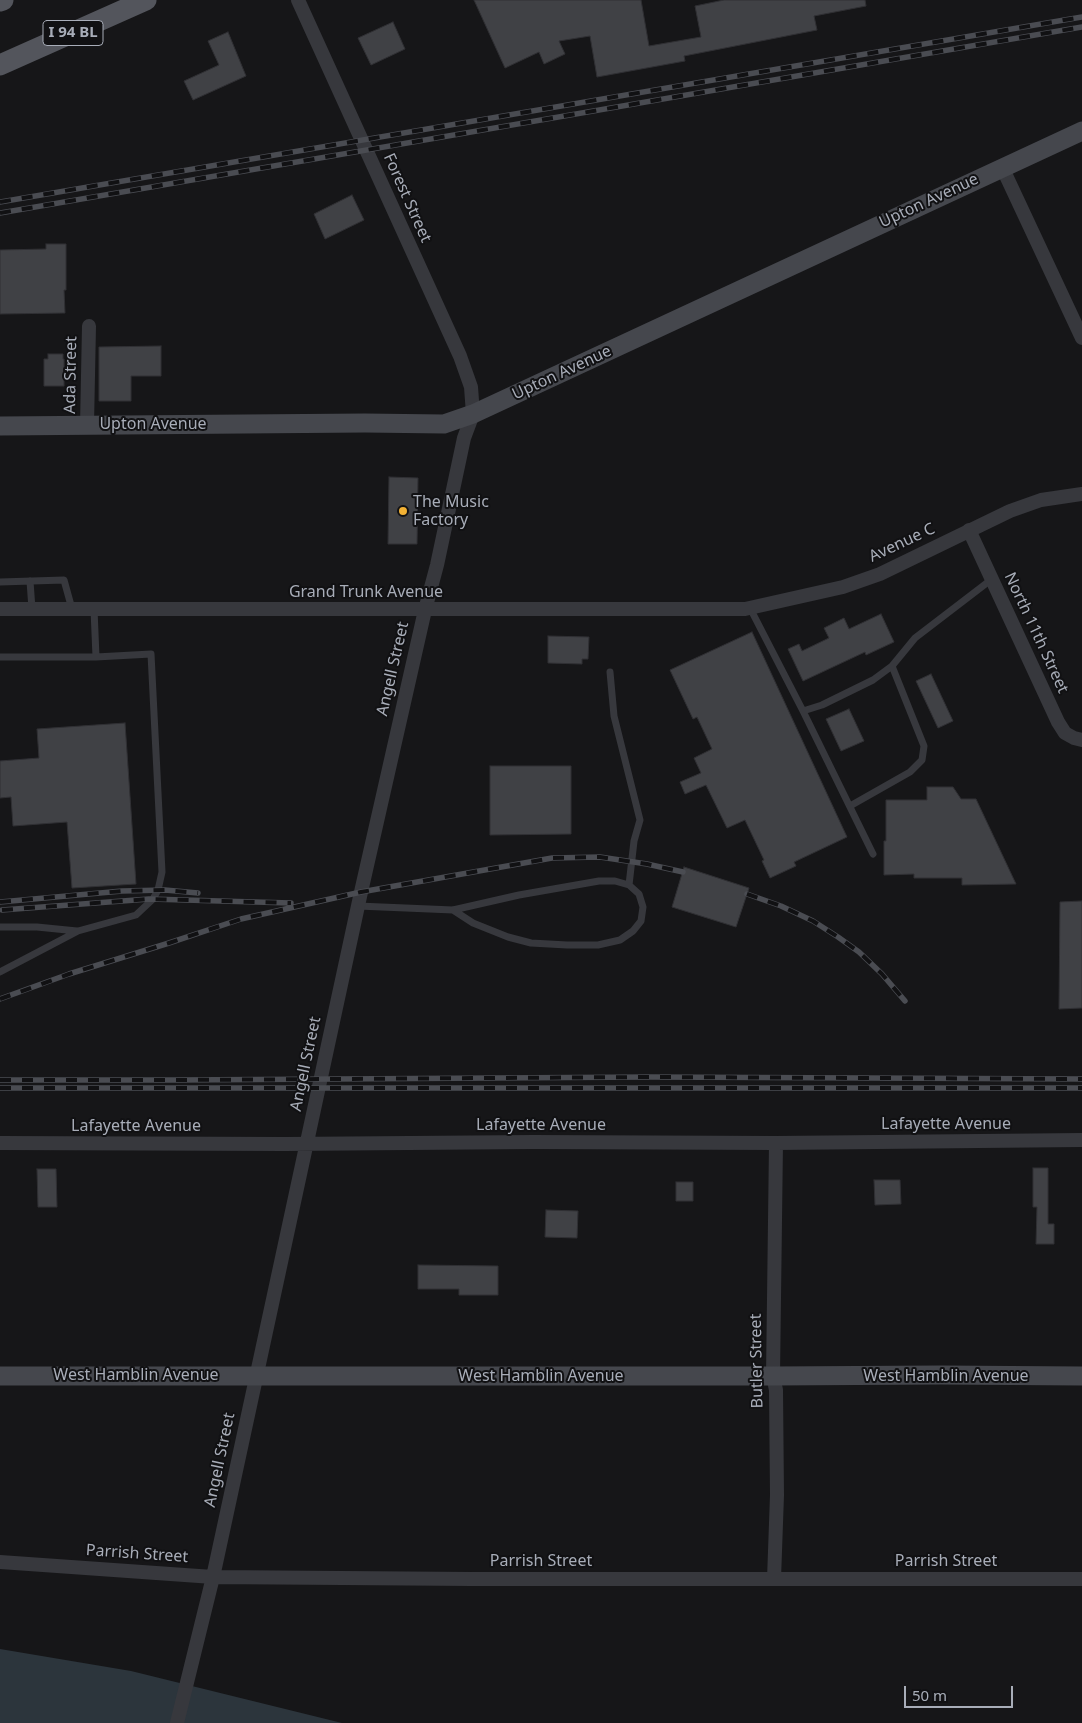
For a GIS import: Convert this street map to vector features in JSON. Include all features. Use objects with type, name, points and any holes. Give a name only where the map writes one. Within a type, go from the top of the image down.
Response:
[{"type":"main road","name":"I 94 BL","points":[[0,65],[146,0]]},
{"type":"street","name":"Forest Street","points":[[298,0],[460,356],[470,387],[473,414]]},
{"type":"street","name":"Upton Avenue","points":[[0,426],[444,424],[473,414],[1082,131]]},
{"type":"street","points":[[1002,167],[1082,338]]},
{"type":"street","name":"Ada Street","points":[[87,425],[89,326]]},
{"type":"street","name":"Angell Street","points":[[177,1723],[213,1577],[306,1143],[424,610],[437,565],[464,438],[473,414]]},
{"type":"street","name":"Avenue C","points":[[732,610],[750,608],[843,587],[880,574],[1010,512],[1041,500],[1082,494]]},
{"type":"street","name":"North 11th Street","points":[[969,530],[1058,722],[1065,733],[1082,740]]},
{"type":"street","name":"Grand Trunk Avenue","points":[[0,609],[732,610]]},
{"type":"street","name":"Lafayette Avenue","points":[[0,1143],[776,1143],[1082,1140]]},
{"type":"street","name":"Butler Street","points":[[774,1579],[777,1486],[776,1390],[773,1376],[776,1143]]},
{"type":"street","name":"West Hamblin Avenue","points":[[0,1376],[1082,1376]]},
{"type":"street","name":"Parrish Street","points":[[0,1562],[213,1577],[1082,1578]]},
{"type":"lane","points":[[803,710],[822,705],[873,680],[892,666],[915,638],[992,579]]},
{"type":"lane","points":[[0,582],[64,580],[72,609]]},
{"type":"lane","points":[[30,581],[32,609]]},
{"type":"lane","points":[[750,608],[803,710],[873,854]]},
{"type":"lane","points":[[94,609],[96,657]]},
{"type":"lane","points":[[0,657],[96,657],[151,654],[162,872],[158,890],[153,899],[136,915],[78,931],[0,972]]},
{"type":"lane","points":[[850,806],[910,772],[922,760],[924,746],[892,666]]},
{"type":"lane","points":[[610,672],[614,716],[640,820],[634,841],[629,885]]},
{"type":"lane","points":[[358,906],[453,910],[474,904],[599,881],[615,881],[629,885],[639,894],[643,907],[641,921],[633,931],[620,940],[598,945],[567,946],[524,941],[508,937],[473,923],[453,910]]},
{"type":"lane","points":[[0,927],[37,927],[78,931]]},
{"type":"shaded area","points":[[0,1649],[131,1671],[342,1723],[0,1723]]},
{"type":"building","points":[[474,0],[641,0],[649,46],[701,37],[695,6],[724,0],[865,0],[866,6],[814,16],[817,30],[684,56],[685,61],[597,77],[590,36],[559,41],[565,54],[544,64],[539,52],[505,68]]},
{"type":"building","points":[[393,22],[405,49],[371,65],[358,38]]},
{"type":"building","points":[[228,32],[246,76],[193,100],[184,81],[219,65],[208,41]]},
{"type":"building","points":[[352,195],[364,220],[325,239],[314,214]]},
{"type":"building","points":[[46,244],[66,244],[65,313],[0,314],[0,250],[46,249]]},
{"type":"building","points":[[161,346],[161,376],[131,376],[131,401],[99,401],[99,347]]},
{"type":"building","points":[[48,354],[63,354],[64,386],[44,386],[44,359],[48,359]]},
{"type":"building","name":"The Music Factory","points":[[389,477],[418,478],[417,544],[388,544]]},
{"type":"building","points":[[881,614],[894,642],[866,655],[865,652],[803,681],[788,649],[799,644],[802,651],[829,638],[824,628],[844,618],[849,629]]},
{"type":"building","points":[[752,632],[847,837],[794,862],[796,866],[770,878],[762,861],[764,860],[745,820],[727,828],[706,785],[685,794],[680,782],[701,773],[694,758],[712,749],[697,717],[693,719],[670,670]]},
{"type":"building","points":[[548,636],[589,637],[588,659],[582,659],[582,664],[548,663]]},
{"type":"building","points":[[931,674],[953,721],[938,728],[916,681]]},
{"type":"building","points":[[849,709],[864,741],[841,751],[826,719]]},
{"type":"building","points":[[125,723],[136,884],[72,888],[67,822],[13,826],[11,797],[0,798],[0,761],[39,758],[37,729]]},
{"type":"building","points":[[490,766],[571,766],[571,834],[490,835]]},
{"type":"building","points":[[927,787],[953,787],[961,799],[976,799],[1016,884],[962,885],[962,878],[914,878],[914,874],[884,875],[886,800],[927,800]]},
{"type":"building","points":[[684,867],[749,888],[736,927],[672,907]]},
{"type":"building","points":[[1082,901],[1082,1008],[1059,1009],[1060,902]]},
{"type":"building","points":[[1033,1168],[1048,1168],[1048,1224],[1054,1224],[1054,1244],[1036,1244],[1037,1207],[1033,1207]]},
{"type":"building","points":[[37,1169],[56,1169],[57,1207],[38,1207]]},
{"type":"building","points":[[874,1180],[900,1180],[901,1204],[875,1205]]},
{"type":"building","points":[[676,1182],[693,1182],[693,1201],[676,1201]]},
{"type":"building","points":[[546,1210],[578,1211],[577,1238],[545,1237]]},
{"type":"building","points":[[418,1265],[498,1266],[498,1295],[459,1295],[459,1289],[418,1289]]},
{"type":"railway","points":[[0,202],[1082,17]]},
{"type":"railway","points":[[0,213],[1082,27]]},
{"type":"railway","points":[[0,999],[69,974],[241,919],[361,892],[552,858],[600,857],[683,872]]},
{"type":"railway","points":[[0,902],[122,891],[165,890],[198,893]]},
{"type":"railway","points":[[747,894],[781,906],[813,921],[838,937],[859,952],[882,974],[905,1001]]},
{"type":"railway","points":[[2,910],[149,899],[291,903]]},
{"type":"railway","points":[[0,1080],[650,1077],[1082,1079]]},
{"type":"railway","points":[[0,1088],[1082,1088]]},
{"type":"place","name":"The Music Factory","points":[[403,511]]}]
